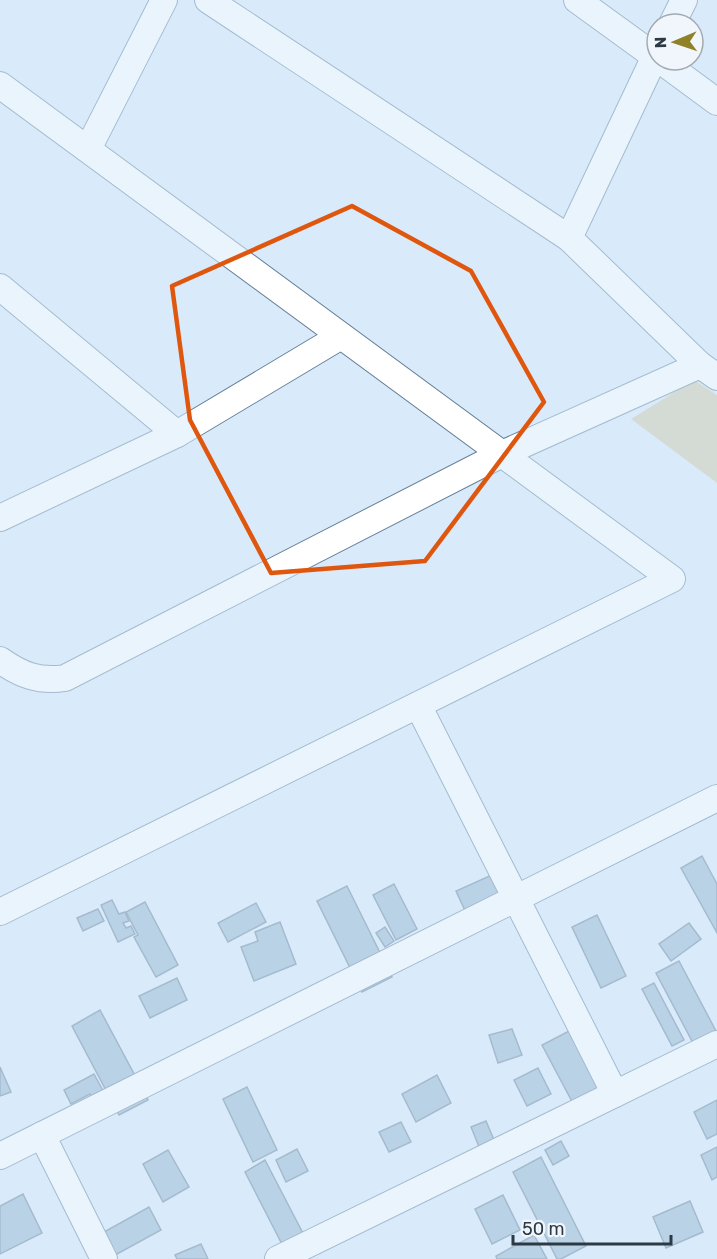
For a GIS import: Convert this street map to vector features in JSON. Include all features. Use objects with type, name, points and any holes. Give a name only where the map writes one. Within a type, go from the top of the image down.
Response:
[{"type":"street","points":[[88,149],[164,0]]},
{"type":"street","points":[[0,660],[18,673],[45,681],[65,678],[502,454],[708,371],[568,238],[208,0]]},
{"type":"street","points":[[577,0],[645,48]]},
{"type":"street","points":[[568,238],[650,72]]},
{"type":"street","points":[[677,72],[717,102]]},
{"type":"street","points":[[0,85],[672,579],[0,912]]},
{"type":"street","points":[[0,287],[177,434]]},
{"type":"street","points":[[0,518],[177,434],[340,336]]},
{"type":"street","points":[[418,705],[615,1094]]},
{"type":"street","points":[[0,1156],[717,798]]},
{"type":"street","points":[[278,1259],[717,1044]]},
{"type":"street","points":[[42,1135],[104,1259]]},
{"type":"highlighted area","points":[[352,206],[471,271],[544,402],[425,561],[271,573],[190,420],[172,286]]},
{"type":"shaded area","points":[[694,380],[717,395],[717,483],[631,419]]},
{"type":"building","points":[[702,856],[717,884],[717,933],[681,868]]},
{"type":"building","points":[[494,874],[506,900],[468,917],[456,891]]},
{"type":"building","points":[[394,884],[417,929],[396,940],[373,895]]},
{"type":"building","points":[[347,886],[392,977],[362,992],[317,901]]},
{"type":"building","points":[[112,900],[119,914],[125,912],[129,921],[123,923],[126,928],[131,926],[135,934],[118,942],[101,905]]},
{"type":"building","points":[[145,902],[178,965],[156,977],[134,937],[138,935],[126,912]]},
{"type":"building","points":[[256,903],[266,922],[228,942],[218,923]]},
{"type":"building","points":[[98,909],[104,921],[83,931],[77,918]]},
{"type":"building","points":[[597,915],[626,976],[601,988],[572,927]]},
{"type":"building","points":[[280,922],[296,964],[254,981],[241,947],[258,941],[255,932]]},
{"type":"building","points":[[689,923],[701,939],[671,961],[659,944]]},
{"type":"building","points":[[385,927],[394,941],[385,947],[376,933]]},
{"type":"building","points":[[679,961],[716,1031],[693,1043],[656,973]]},
{"type":"building","points":[[177,978],[187,1000],[150,1018],[139,996]]},
{"type":"building","points":[[654,983],[684,1040],[672,1046],[642,989]]},
{"type":"building","points":[[100,1010],[148,1100],[119,1115],[72,1026]]},
{"type":"building","points":[[512,1029],[522,1055],[498,1063],[489,1035]]},
{"type":"building","points":[[571,1030],[605,1094],[576,1109],[542,1045]]},
{"type":"building","points":[[0,1067],[11,1092],[0,1096]]},
{"type":"building","points":[[538,1068],[551,1094],[527,1106],[514,1080]]},
{"type":"building","points":[[94,1074],[114,1111],[103,1117],[90,1094],[71,1104],[64,1090]]},
{"type":"building","points":[[437,1075],[451,1103],[416,1122],[402,1094]]},
{"type":"building","points":[[247,1087],[277,1150],[253,1162],[223,1099]]},
{"type":"building","points":[[717,1100],[717,1134],[707,1139],[694,1112]]},
{"type":"building","points":[[486,1121],[497,1147],[482,1154],[471,1127]]},
{"type":"building","points":[[401,1122],[411,1142],[389,1152],[379,1132]]},
{"type":"building","points":[[561,1141],[569,1156],[553,1165],[545,1150]]},
{"type":"building","points":[[717,1147],[717,1177],[712,1180],[701,1155]]},
{"type":"building","points":[[297,1149],[308,1171],[286,1182],[276,1160]]},
{"type":"building","points":[[168,1150],[189,1187],[163,1202],[143,1164]]},
{"type":"building","points":[[541,1157],[586,1246],[561,1259],[557,1259],[513,1172]]},
{"type":"building","points":[[265,1160],[308,1243],[287,1254],[245,1172]]},
{"type":"building","points":[[23,1194],[42,1233],[0,1254],[0,1206]]},
{"type":"building","points":[[503,1195],[520,1230],[492,1244],[475,1209]]},
{"type":"building","points":[[690,1201],[703,1232],[666,1248],[653,1217]]},
{"type":"building","points":[[149,1207],[161,1230],[108,1259],[95,1237]]},
{"type":"building","points":[[534,1235],[547,1259],[497,1259],[496,1256]]},
{"type":"building","points":[[201,1244],[208,1259],[177,1259],[175,1255]]}]
